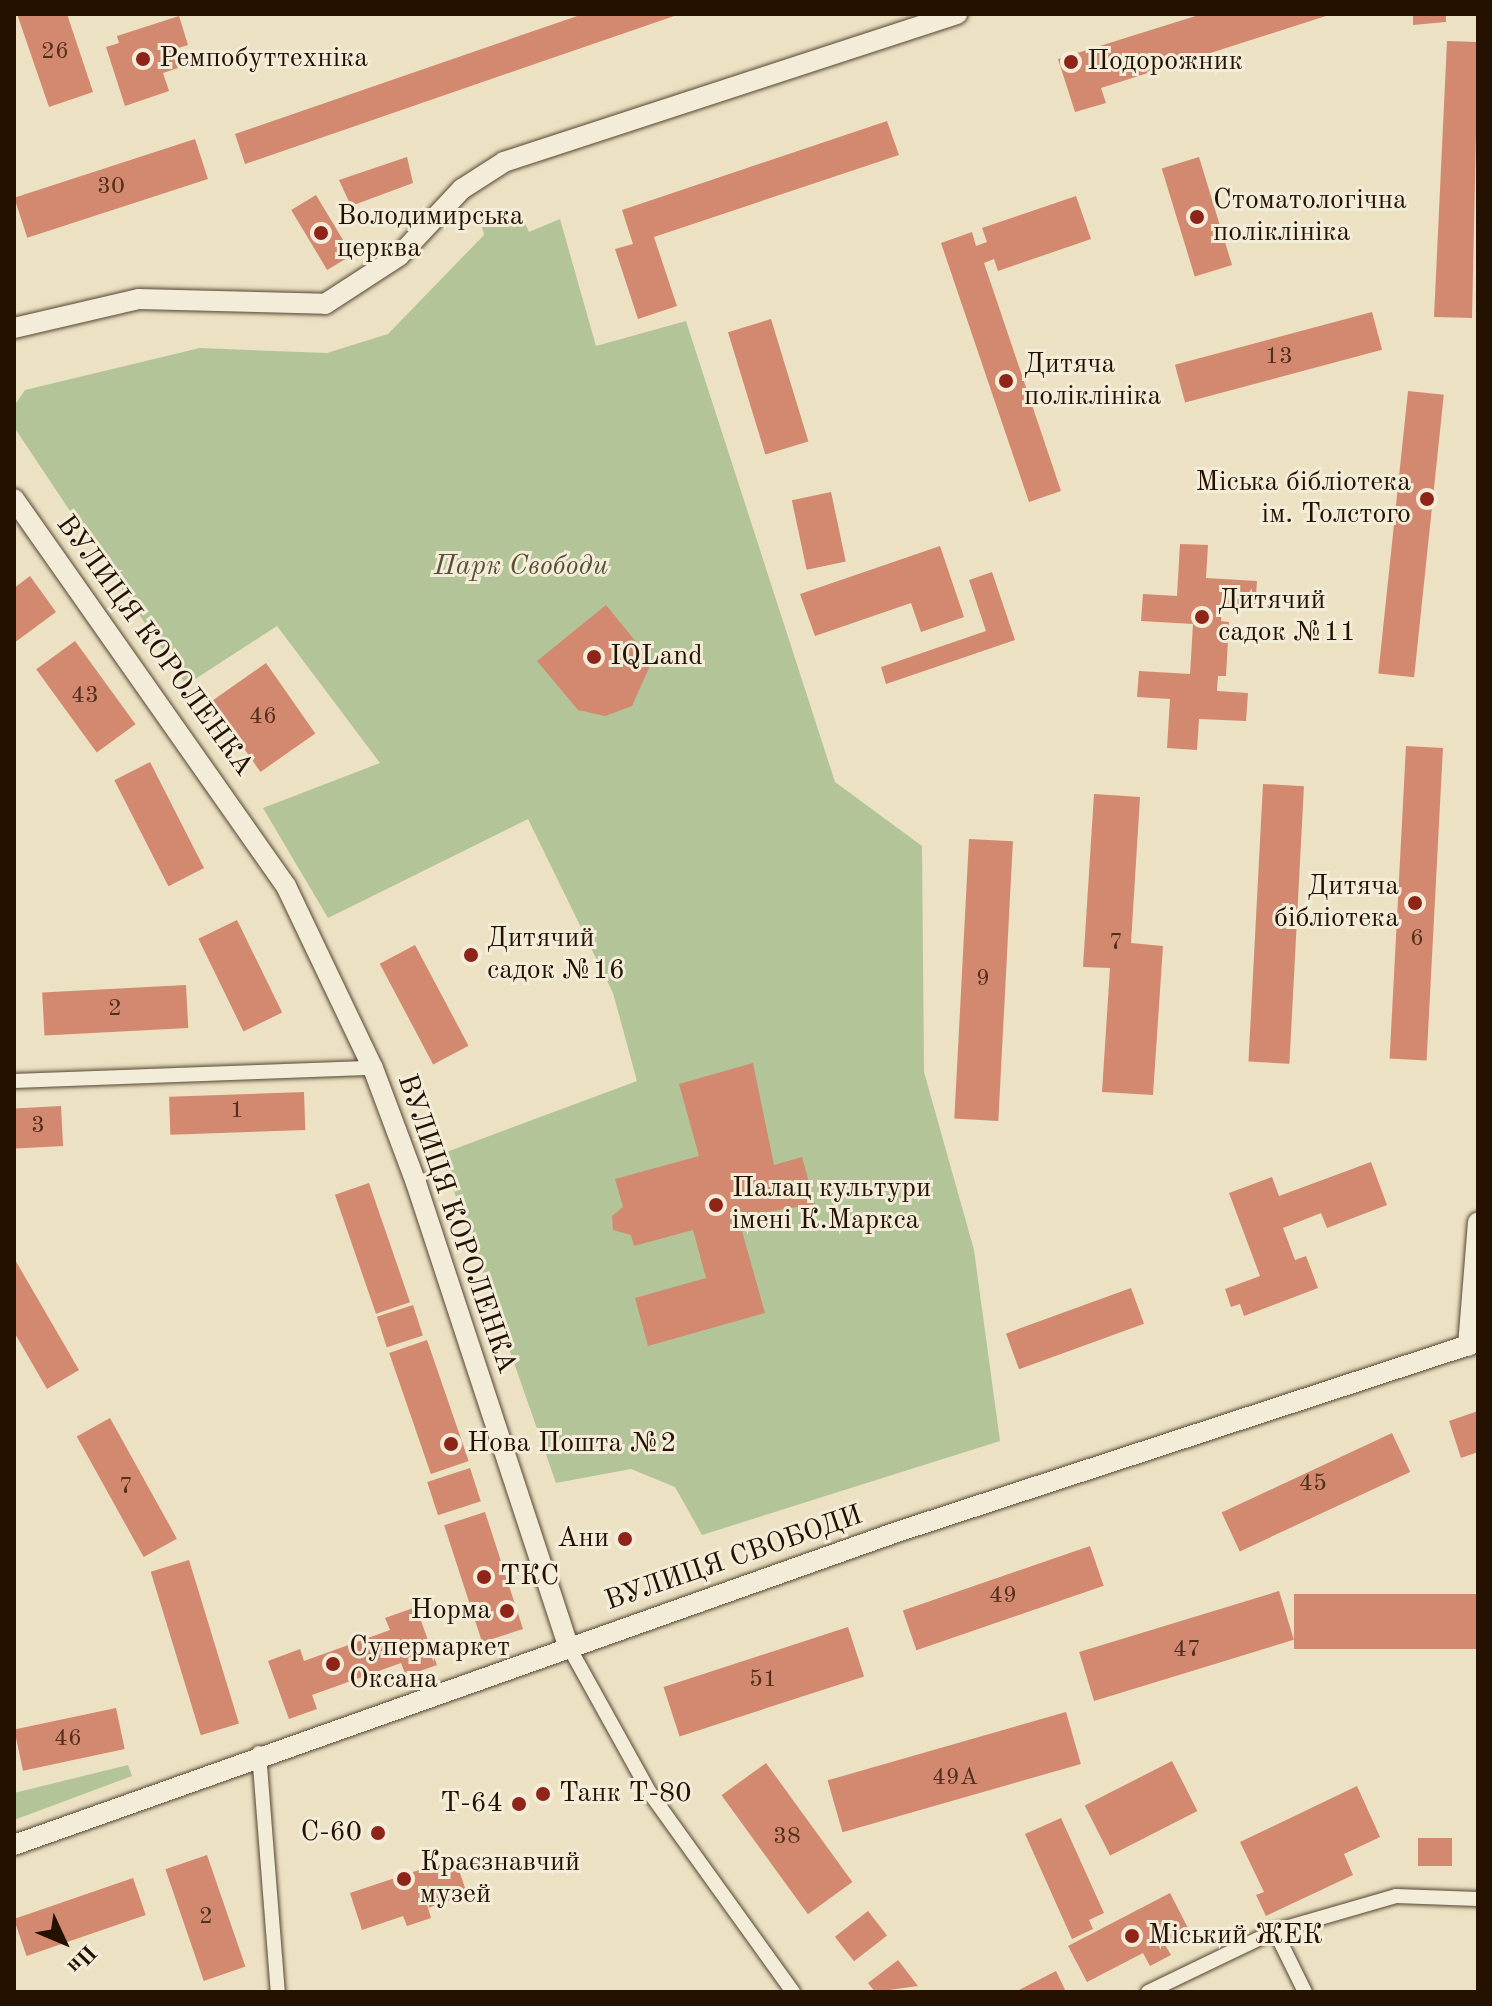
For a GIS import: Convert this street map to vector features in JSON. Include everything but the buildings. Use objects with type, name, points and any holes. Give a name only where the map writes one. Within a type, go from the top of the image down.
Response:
[{"type":"main road","points":[[14,328],[139,299],[325,304],[399,256],[462,189],[504,162],[957,14]]},
{"type":"main road","name":"ВУЛИЦЯ КОРОЛЕНКА","points":[[14,499],[286,886],[373,1068],[569,1647]]},
{"type":"main road","points":[[1473,1344],[1478,1222]]},
{"type":"main road","name":"ВУЛИЦЯ СВОБОДИ","points":[[14,1845],[259,1753],[1473,1344]]},
{"type":"street","points":[[14,1081],[373,1068]]},
{"type":"street","name":"ВУЛИЦЯ КОРОЛЕНКА","points":[[569,1647],[650,1793],[793,1992]]},
{"type":"street","points":[[259,1753],[278,1992]]},
{"type":"street","points":[[1148,1992],[1275,1931],[1396,1896],[1478,1899]]},
{"type":"street","points":[[1275,1931],[1305,1992]]},
{"type":"green space","name":"Парк Свободи","points":[[520,212],[529,232],[560,219],[596,346],[686,321],[835,782],[922,846],[924,1072],[974,1250],[1000,1441],[702,1535],[675,1487],[631,1469],[556,1483],[441,1154],[637,1081],[613,993],[528,819],[328,918],[263,808],[380,763],[277,626],[186,685],[14,427],[14,406],[25,390],[200,348],[327,353],[388,334],[484,235],[482,227]]},
{"type":"green space","points":[[128,1765],[132,1776],[14,1820],[14,1793]]},
{"type":"place","name":"Ремпобуттехніка","points":[[143,59]]},
{"type":"place","name":"Подорожник","points":[[1071,62]]},
{"type":"place","name":"Стоматологічна поліклініка","points":[[1197,217]]},
{"type":"place","name":"Володимирська церква","points":[[321,233]]},
{"type":"place","name":"Дитяча поліклініка","points":[[1006,381]]},
{"type":"place","name":"Міська бібліотека ім. Толстого","points":[[1427,499]]},
{"type":"place","name":"Дитячий садок №11","points":[[1202,617]]},
{"type":"place","name":"IQLand","points":[[594,657]]},
{"type":"place","name":"Дитяча бібліотека","points":[[1415,903]]},
{"type":"place","name":"Дитячий садок №16","points":[[471,955]]},
{"type":"place","name":"Палац культури імені К.Маркса","points":[[716,1205]]},
{"type":"place","name":"Нова Пошта №2","points":[[451,1444]]},
{"type":"place","name":"Ани","points":[[625,1539]]},
{"type":"place","name":"ТКС","points":[[484,1577]]},
{"type":"place","name":"Норма","points":[[507,1611]]},
{"type":"place","name":"Супермаркет Оксана","points":[[333,1664]]},
{"type":"place","name":"Танк Т-80","points":[[543,1794]]},
{"type":"place","name":"Т-64","points":[[519,1804]]},
{"type":"place","name":"С-60","points":[[378,1833]]},
{"type":"place","name":"Краєзнавчий музей","points":[[404,1879]]},
{"type":"place","name":"Міський ЖЕК","points":[[1132,1936]]}]
